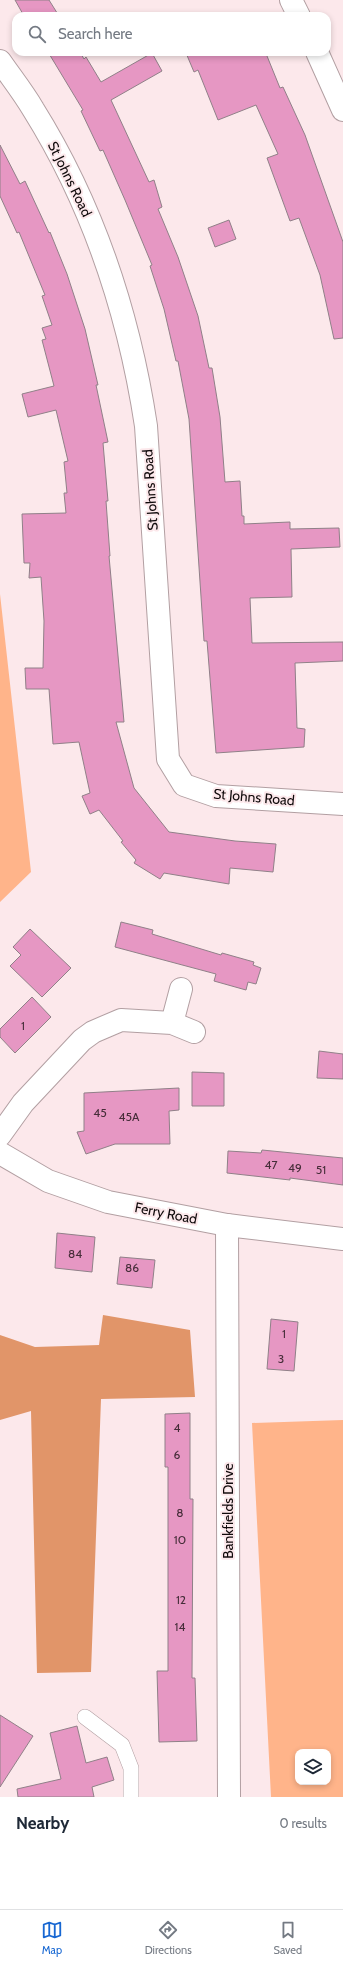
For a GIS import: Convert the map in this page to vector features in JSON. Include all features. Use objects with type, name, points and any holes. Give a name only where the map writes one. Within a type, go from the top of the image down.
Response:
[{"type":"street","points":[[291,0],[297,12]]},
{"type":"street","points":[[319,56],[343,110]]},
{"type":"street","name":"St Johns Road","points":[[0,62],[33,108],[62,159],[98,238],[127,328],[139,378],[146,426],[168,759],[184,785],[216,796],[343,804]]},
{"type":"street","points":[[172,1023],[182,989]]},
{"type":"street","points":[[0,1135],[23,1103],[82,1040],[93,1032],[121,1020],[172,1023],[194,1032]]},
{"type":"street","name":"Ferry Road","points":[[0,1153],[48,1181],[108,1202],[227,1225],[343,1239]]},
{"type":"street","name":"Bankfields Drive","points":[[227,1225],[229,1797]]},
{"type":"lane","points":[[85,1717],[122,1745],[131,1768],[131,1797]]},
{"type":"shaded area","points":[[0,594],[31,872],[0,902]]},
{"type":"shaded area","points":[[103,1315],[190,1330],[195,1397],[101,1399],[91,1672],[37,1673],[31,1411],[0,1420],[0,1335],[35,1347],[99,1345]]},
{"type":"shaded area","points":[[343,1420],[343,1797],[271,1797],[252,1423]]},
{"type":"building","points":[[15,0],[49,0],[56,12],[22,12]]},
{"type":"building","points":[[50,56],[82,56],[84,59],[86,57],[101,82],[147,56],[154,56],[162,71],[111,100],[149,182],[154,180],[162,207],[158,209],[178,257],[198,316],[209,368],[212,368],[220,417],[225,482],[240,481],[242,516],[244,516],[244,524],[290,522],[290,529],[339,528],[340,547],[291,549],[292,597],[250,598],[252,643],[343,642],[343,661],[295,663],[297,728],[305,729],[304,747],[216,753],[207,641],[204,641],[189,419],[178,361],[176,361],[164,309],[150,266],[152,265],[103,150],[100,151],[81,111],[83,110]]},
{"type":"building","points":[[187,56],[267,56],[280,88],[283,87],[305,135],[343,242],[343,338],[334,339],[320,275],[299,218],[290,221],[267,158],[278,154],[256,105],[218,120],[198,70],[194,72]]},
{"type":"building","points":[[0,145],[20,184],[25,181],[49,233],[50,232],[67,274],[85,329],[98,385],[96,385],[108,442],[103,443],[108,501],[106,501],[109,556],[124,722],[116,722],[134,788],[169,832],[235,841],[276,844],[273,872],[230,868],[229,884],[164,873],[160,879],[134,863],[136,860],[121,842],[123,841],[99,810],[90,814],[82,796],[90,793],[79,742],[53,744],[49,689],[26,689],[25,668],[43,668],[44,621],[41,577],[29,578],[30,563],[24,563],[22,514],[66,513],[64,493],[67,493],[64,462],[68,461],[56,410],[28,417],[22,394],[54,386],[42,340],[46,339],[42,328],[52,325],[42,296],[45,295],[19,232],[17,233],[0,196]]},
{"type":"building","points":[[229,220],[236,239],[215,247],[208,228]]},
{"type":"building","points":[[121,922],[153,930],[152,934],[221,955],[222,953],[254,962],[253,965],[261,968],[256,984],[248,982],[246,990],[214,981],[216,974],[115,947]]},
{"type":"building","points":[[30,929],[71,968],[42,997],[10,966],[21,955],[13,947]]},
{"type":"building","points":[[32,997],[51,1017],[15,1053],[0,1037],[0,1029]]},
{"type":"building","points":[[319,1051],[343,1054],[343,1079],[317,1078]]},
{"type":"building","points":[[192,1072],[224,1073],[224,1106],[192,1106]]},
{"type":"building","points":[[179,1088],[179,1110],[169,1111],[170,1144],[115,1144],[86,1154],[77,1132],[84,1131],[84,1093]]},
{"type":"building","points":[[262,1150],[343,1158],[343,1185],[290,1178],[290,1180],[227,1173],[228,1151],[261,1153]]},
{"type":"building","points":[[57,1233],[95,1237],[92,1272],[55,1268]]},
{"type":"building","points":[[120,1257],[155,1260],[152,1288],[117,1284]]},
{"type":"building","points":[[271,1319],[298,1322],[294,1371],[267,1369]]},
{"type":"building","points":[[190,1413],[190,1499],[193,1499],[192,1678],[195,1678],[197,1741],[159,1742],[157,1671],[168,1671],[168,1467],[165,1467],[165,1414]]},
{"type":"building","points":[[0,1715],[33,1736],[0,1787]]},
{"type":"building","points":[[77,1726],[86,1763],[107,1757],[114,1780],[92,1787],[94,1797],[18,1797],[17,1789],[61,1779],[50,1733]]}]
